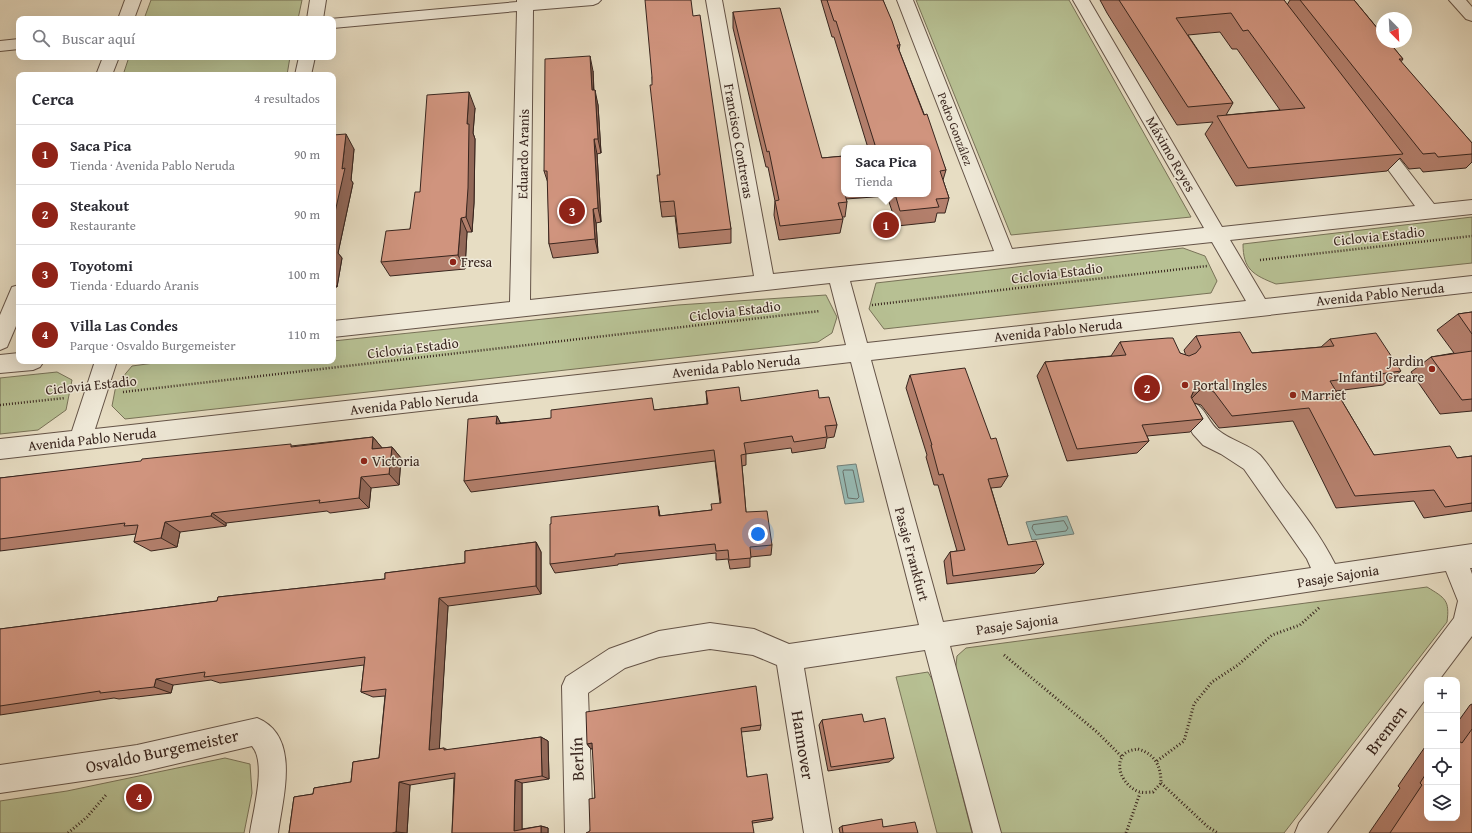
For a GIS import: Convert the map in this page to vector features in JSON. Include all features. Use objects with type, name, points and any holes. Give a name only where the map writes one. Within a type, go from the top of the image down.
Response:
[{"type":"street","points":[[127,16],[133,0]]},
{"type":"street","points":[[315,16],[318,0]]},
{"type":"street","points":[[336,23],[525,3],[593,0]]},
{"type":"street","name":"Francisco Contreras","points":[[714,0],[765,283]]},
{"type":"street","name":"Pedro González","points":[[905,0],[1006,257]]},
{"type":"street","name":"Máximo Reyes","points":[[1081,0],[1260,308]]},
{"type":"street","points":[[1457,0],[1472,16]]},
{"type":"street","name":"Eduardo Aranis","points":[[520,309],[525,3]]},
{"type":"street","points":[[0,46],[16,44]]},
{"type":"street","points":[[105,72],[110,60]]},
{"type":"street","points":[[304,72],[306,60]]},
{"type":"street","points":[[1368,131],[1430,212]]},
{"type":"street","points":[[336,329],[1472,207]]},
{"type":"street","name":"Pasaje Frankfurt","points":[[838,275],[987,833]]},
{"type":"street","name":"Avenida Pablo Neruda","points":[[0,449],[1472,284]]},
{"type":"street","points":[[0,341],[16,300]]},
{"type":"street","points":[[1159,318],[1168,339]]},
{"type":"street","points":[[0,364],[16,363]]},
{"type":"street","points":[[80,440],[105,364]]},
{"type":"street","points":[[1191,411],[1201,427],[1211,438],[1229,447],[1252,462],[1316,551],[1331,577]]},
{"type":"street","name":"Pasaje Sajonia","points":[[789,657],[1463,558]]},
{"type":"street","name":"Bremen","points":[[1309,833],[1465,624],[1470,601],[1463,558]]},
{"type":"street","name":"Berlín","points":[[579,833],[575,686],[618,658],[659,644],[710,636],[754,642],[789,657]]},
{"type":"street","name":"Hannover","points":[[789,657],[818,833]]},
{"type":"street","name":"Osvaldo Burgemeister","points":[[0,779],[137,759],[257,731],[270,746],[274,772],[264,833]]},
{"type":"path","name":"Ciclovia Estadio","points":[[0,405],[1472,236]]},
{"type":"path","points":[[1157,761],[1184,741],[1194,704],[1212,682],[1238,665],[1272,635],[1300,625],[1321,606],[1331,577]]},
{"type":"path","points":[[975,630],[1097,732],[1122,757]]},
{"type":"path","points":[[1131,750],[1138,750],[1144,751],[1157,761],[1160,768],[1161,783],[1154,792],[1140,794],[1127,785],[1123,778],[1119,764],[1122,757],[1131,750]]},
{"type":"path","points":[[1161,783],[1208,827],[1218,833]]},
{"type":"path","points":[[68,833],[87,817],[107,794]]},
{"type":"path","points":[[1126,833],[1140,794]]},
{"type":"green space","points":[[151,0],[302,0],[299,16],[145,16]]},
{"type":"green space","points":[[916,0],[1069,0],[1191,217],[1011,235]]},
{"type":"green space","points":[[128,60],[290,60],[288,72],[124,72]]},
{"type":"green space","points":[[1472,217],[1472,263],[1276,284],[1255,274],[1247,265],[1243,253],[1243,244]]},
{"type":"green space","points":[[1183,248],[1205,256],[1217,281],[1211,293],[884,329],[869,309],[876,283]]},
{"type":"green space","points":[[826,295],[837,317],[832,333],[818,342],[125,419],[112,406],[116,385],[132,366],[147,364],[336,364],[336,341],[678,305]]},
{"type":"green space","points":[[57,372],[72,380],[66,410],[38,430],[0,434],[0,378]]},
{"type":"green space","points":[[1427,587],[1445,600],[1448,609],[1447,622],[1284,833],[998,833],[955,674],[957,656],[966,648]]},
{"type":"green space","points":[[928,672],[933,681],[972,833],[937,833],[896,677]]},
{"type":"green space","points":[[225,758],[250,764],[252,793],[244,833],[0,833],[0,801],[67,791]]},
{"type":"water","points":[[856,464],[864,502],[845,504],[837,466]]},
{"type":"water","points":[[1067,516],[1074,534],[1032,540],[1026,522]]},
{"type":"building","points":[[645,0],[691,0],[693,16],[700,15],[731,229],[678,234],[674,201],[660,202],[657,175],[660,175],[650,85],[652,85],[652,77]]},
{"type":"building","points":[[827,0],[883,0],[900,45],[897,45],[924,115],[927,114],[946,170],[940,171],[949,198],[936,199],[939,207],[900,211],[896,197],[931,197],[931,145],[875,145],[836,21],[834,21]]},
{"type":"building","points":[[1119,0],[1284,0],[1403,154],[1248,168],[1217,116],[1305,108],[1248,30],[1243,31],[1231,13],[1176,18],[1233,103],[1188,107]]},
{"type":"building","points":[[1300,0],[1354,0],[1376,27],[1376,48],[1394,48],[1403,59],[1399,59],[1472,143],[1472,154],[1438,157],[1435,153],[1423,154]]},
{"type":"building","points":[[780,8],[822,158],[841,156],[841,197],[846,197],[847,202],[838,203],[843,219],[780,226],[775,201],[779,200],[769,151],[767,152],[733,12]]},
{"type":"building","points":[[590,56],[592,90],[595,90],[598,139],[594,139],[598,208],[593,209],[595,239],[549,244],[547,171],[544,171],[545,59]]},
{"type":"building","points":[[469,92],[467,124],[469,124],[468,188],[466,217],[461,218],[458,255],[381,262],[386,231],[410,229],[415,192],[420,192],[427,95]]},
{"type":"building","points":[[346,134],[342,169],[345,168],[336,208],[336,135]]},
{"type":"building","points":[[1472,312],[1472,334],[1458,314]]},
{"type":"building","points":[[1240,332],[1252,353],[1334,346],[1330,339],[1376,333],[1401,371],[1330,381],[1374,455],[1450,446],[1457,458],[1472,456],[1472,503],[1445,507],[1434,490],[1355,496],[1309,408],[1232,416],[1214,392],[1202,388],[1194,390],[1191,397],[1203,419],[1142,425],[1149,441],[1077,449],[1045,362],[1126,355],[1120,342],[1168,338],[1173,338],[1180,353],[1189,356],[1196,353],[1201,347],[1196,336]]},
{"type":"building","points":[[1472,351],[1472,399],[1462,400],[1431,357]]},
{"type":"building","points":[[965,368],[991,439],[996,438],[1008,476],[988,479],[1008,545],[1036,541],[1044,564],[953,576],[950,552],[965,550],[943,474],[939,475],[932,445],[910,375]]},
{"type":"building","points":[[739,387],[741,401],[818,390],[819,398],[829,397],[837,425],[825,426],[827,437],[794,442],[792,436],[744,443],[746,454],[741,455],[746,512],[767,511],[772,545],[750,547],[751,558],[729,560],[728,550],[716,551],[715,544],[615,554],[615,556],[550,564],[551,517],[658,506],[659,516],[712,510],[711,504],[721,503],[714,450],[464,481],[468,419],[497,416],[496,424],[551,418],[551,410],[652,398],[654,410],[708,404],[706,391]]},
{"type":"building","points":[[373,437],[372,449],[392,447],[389,474],[361,477],[359,498],[319,503],[320,500],[212,513],[211,516],[165,522],[161,538],[134,542],[138,525],[124,526],[125,523],[0,539],[0,478],[141,461],[142,459],[291,444],[291,447]]},
{"type":"building","points":[[536,542],[536,586],[439,598],[429,750],[444,748],[444,750],[541,737],[542,776],[515,780],[514,831],[541,826],[541,833],[452,833],[455,773],[399,782],[396,832],[289,833],[294,797],[313,794],[314,788],[351,782],[353,762],[379,758],[386,689],[361,692],[365,657],[204,677],[205,672],[156,679],[154,687],[100,693],[100,691],[0,706],[0,629],[217,601],[218,597],[385,579],[385,573],[465,563],[465,551]]},
{"type":"building","points":[[756,686],[761,725],[741,728],[747,777],[767,774],[773,818],[752,821],[754,833],[586,833],[590,831],[589,799],[595,798],[592,743],[587,744],[586,712]]},
{"type":"building","points":[[862,714],[864,722],[885,718],[894,758],[831,767],[822,720]]},
{"type":"building","points":[[1472,729],[1472,833],[1390,833],[1422,785],[1420,783],[1424,777],[1424,821],[1460,821],[1460,742],[1462,743]]},
{"type":"building","points":[[882,819],[883,827],[915,822],[918,833],[843,833],[842,826]]},
{"type":"place","name":"Toyotomi","points":[[572,211]]},
{"type":"place","name":"Saca Pica","points":[[886,225]]},
{"type":"place","name":"Fresa","points":[[453,262]]},
{"type":"place","name":"Jardin Infantil Creare","points":[[1432,369]]},
{"type":"place","name":"Portal Ingles","points":[[1185,385]]},
{"type":"place","name":"Steakout","points":[[1147,388]]},
{"type":"place","name":"Marriet","points":[[1293,395]]},
{"type":"place","name":"Victoria","points":[[364,461]]},
{"type":"place","name":"Villa Las Condes","points":[[139,797]]}]
